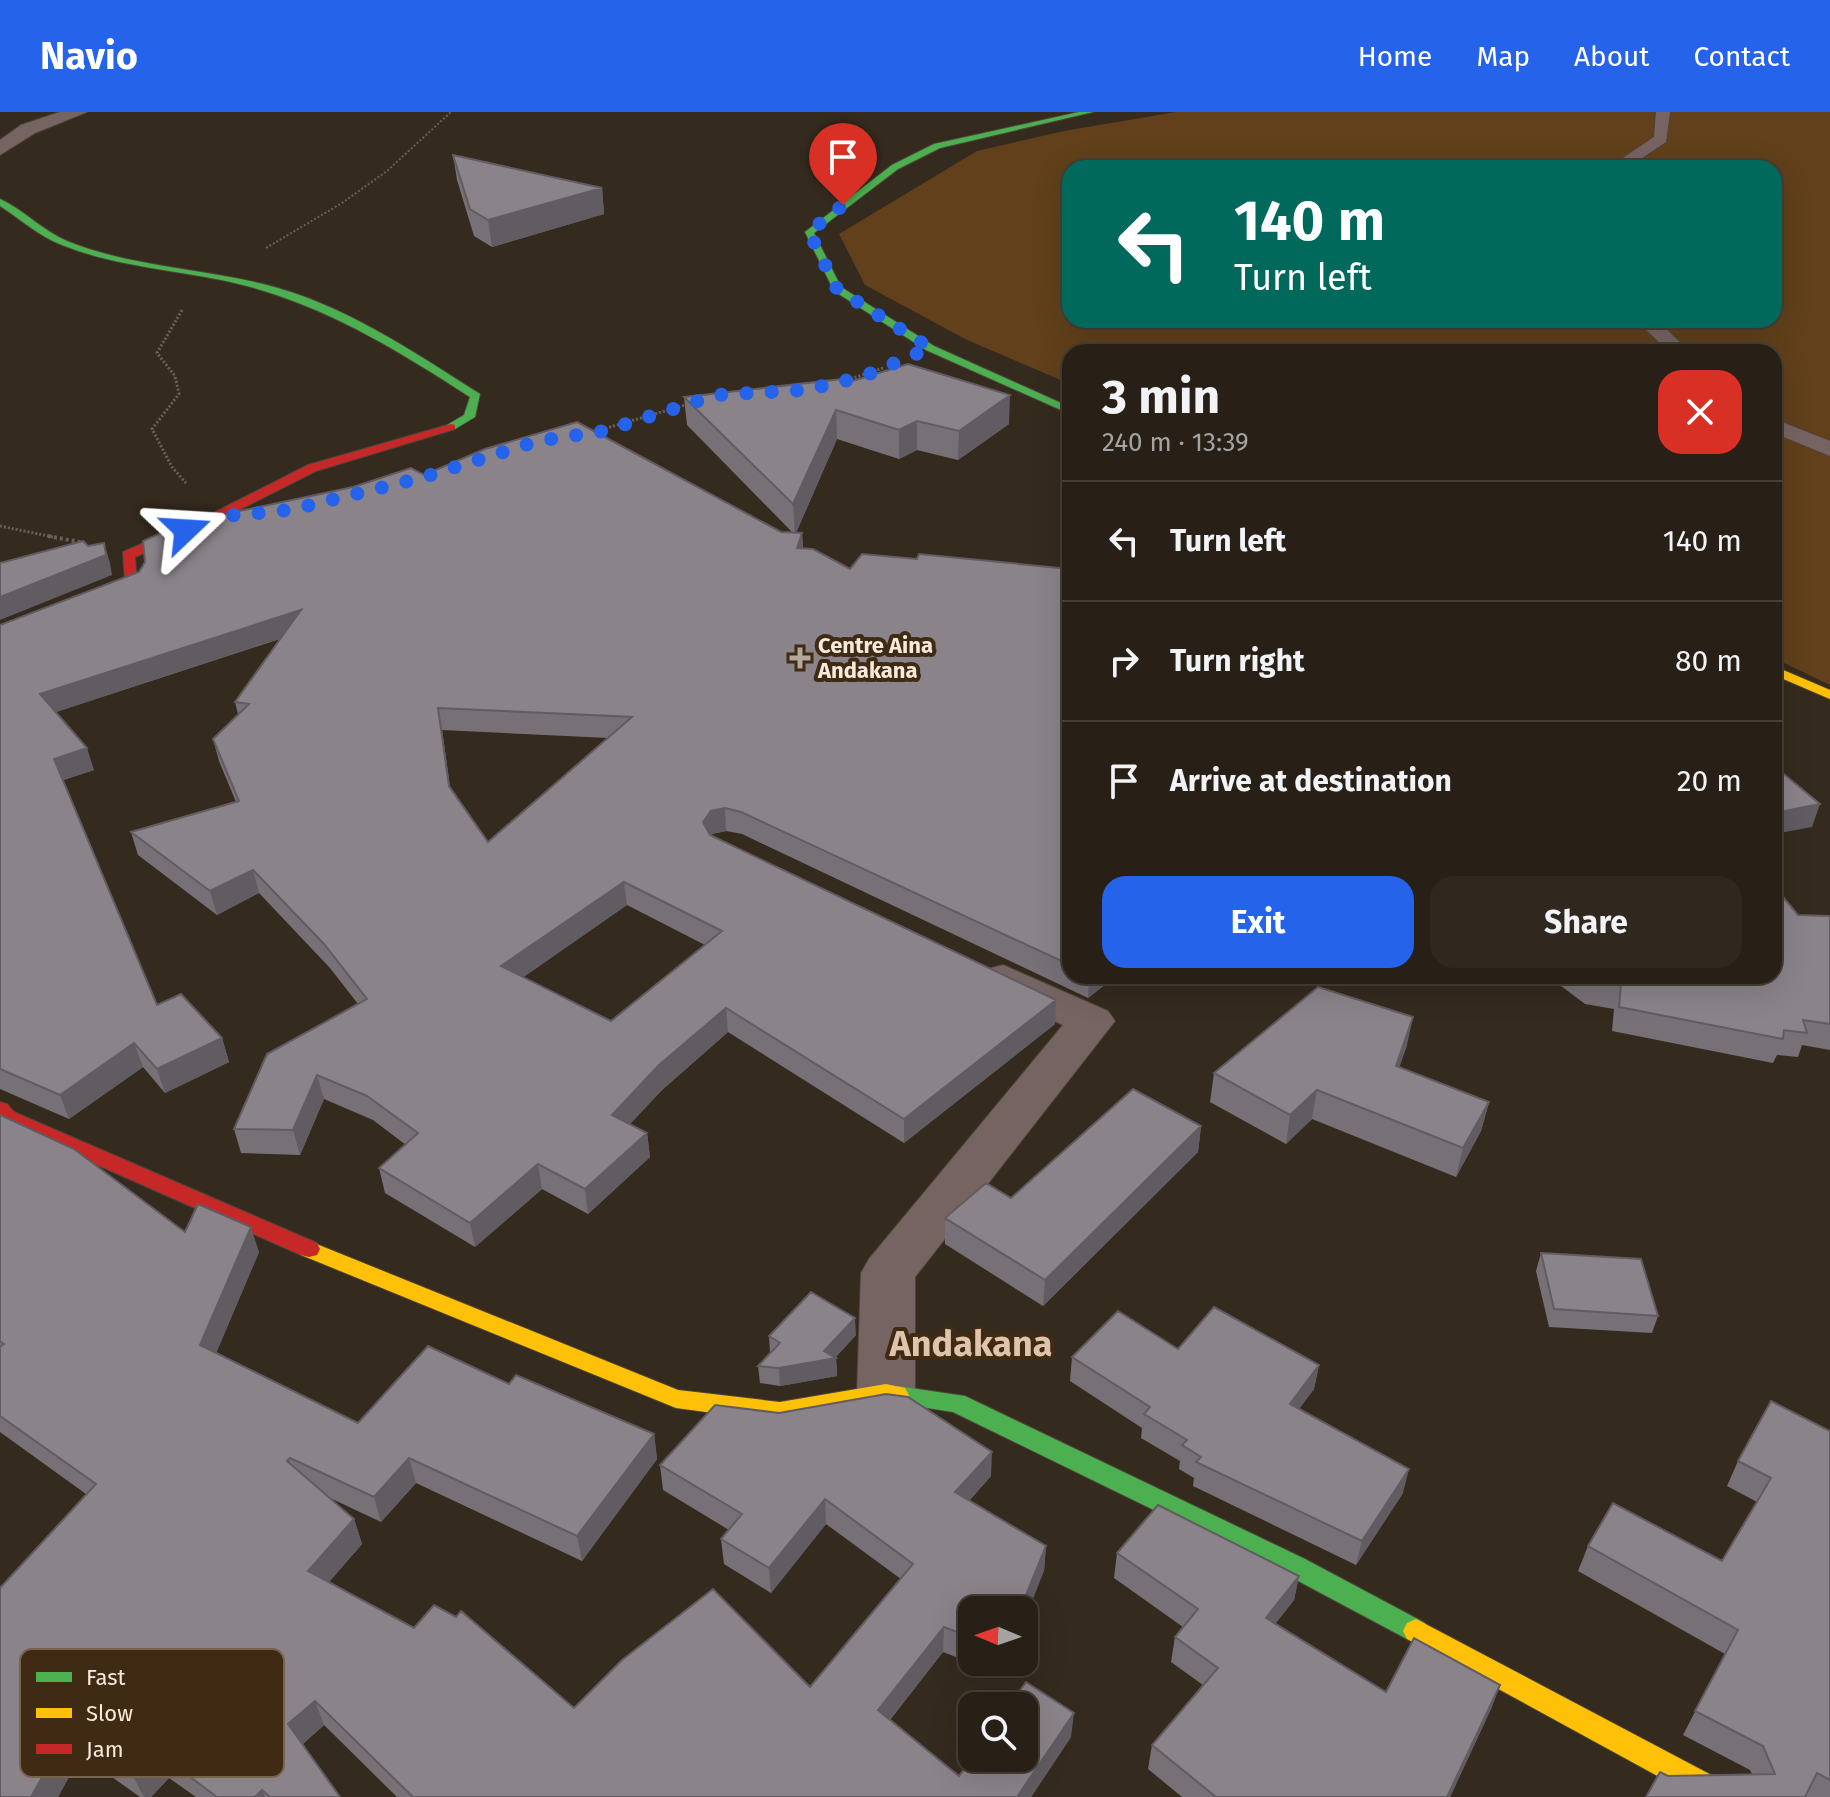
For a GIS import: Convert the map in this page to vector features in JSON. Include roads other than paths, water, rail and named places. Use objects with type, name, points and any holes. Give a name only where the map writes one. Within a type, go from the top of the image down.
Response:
[{"type":"street","points":[[0,149],[28,129],[78,112]]},
{"type":"street","points":[[1062,407],[930,348],[837,289],[809,232],[895,167],[937,146],[1089,112]]},
{"type":"street","points":[[0,202],[63,243],[128,261],[263,287],[313,304],[394,344],[476,396],[469,417],[443,431],[312,468],[215,517],[128,555],[132,582],[0,635]]},
{"type":"street","points":[[1782,674],[1830,695]]},
{"type":"street","points":[[886,1393],[888,1273],[1092,1021],[966,961]]},
{"type":"street","points":[[0,1109],[7,1117],[373,1277],[676,1399],[780,1412],[886,1393],[957,1403],[1296,1567],[1724,1797]]},
{"type":"lane","points":[[1628,160],[1661,139],[1663,112]]},
{"type":"lane","points":[[1654,328],[1672,344]]},
{"type":"lane","points":[[1782,428],[1830,449]]},
{"type":"place","name":"Centre Aina Andakana","points":[[800,658]]},
{"type":"district","name":"Andakana","points":[[971,1343]]}]
